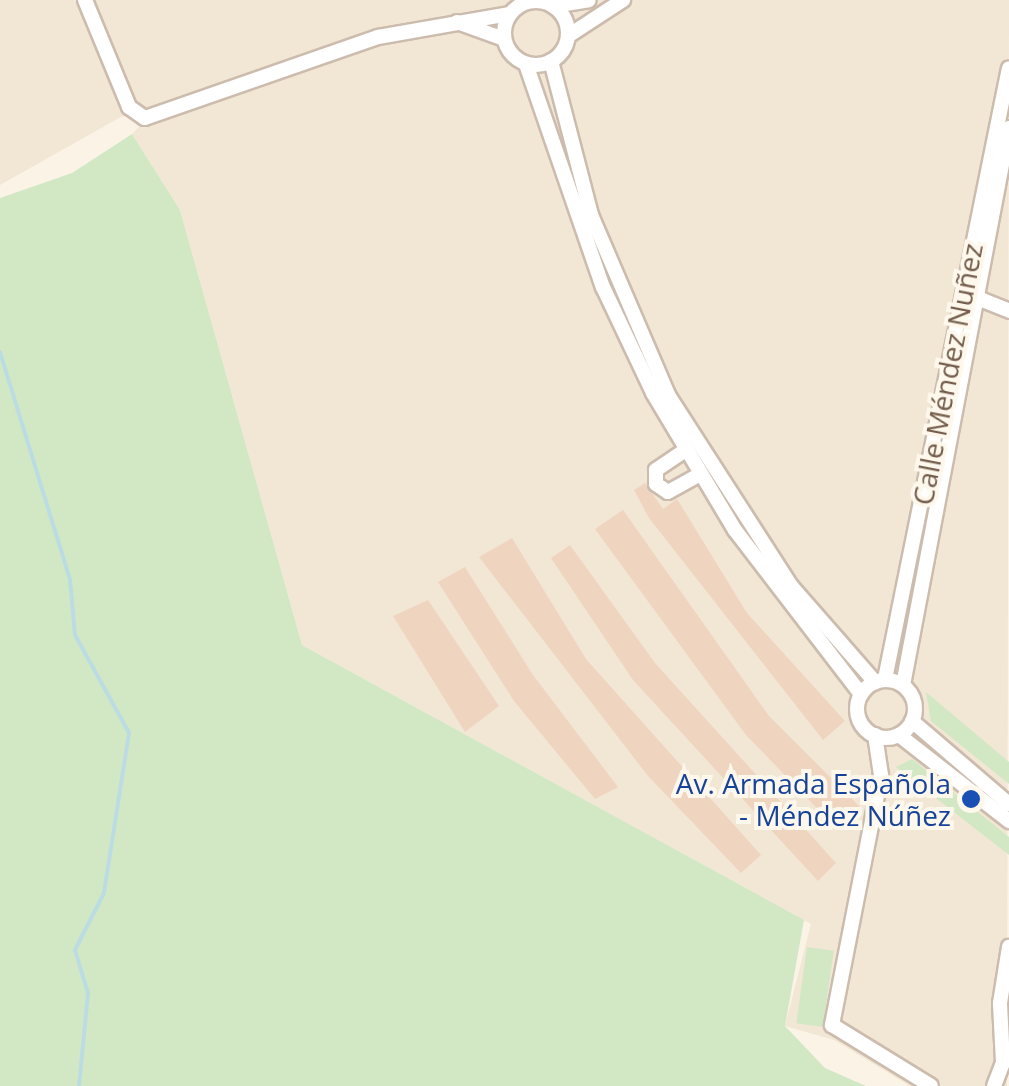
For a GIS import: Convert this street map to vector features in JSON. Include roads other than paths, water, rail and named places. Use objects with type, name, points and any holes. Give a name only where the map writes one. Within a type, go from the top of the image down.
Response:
[{"type":"street","points":[[85,0],[130,107],[145,118],[162,115],[252,77],[452,21],[510,14],[529,1],[553,6],[589,0]]},
{"type":"street","points":[[623,0],[568,36],[552,61],[591,215],[668,395],[791,586],[880,681],[904,685],[914,702],[912,721],[899,734]]},
{"type":"street","points":[[553,6],[568,36]]},
{"type":"street","points":[[504,39],[510,14]]},
{"type":"street","points":[[452,21],[504,39],[526,64],[603,287],[697,476],[861,694],[860,721],[875,735],[881,775],[832,1025],[931,1086]]},
{"type":"street","points":[[526,64],[552,61]]},
{"type":"street","name":"Calle Méndez Nuñez","points":[[880,681],[1009,68]]},
{"type":"street","name":"Calle Méndez Nuñez","points":[[904,685],[1009,129]]},
{"type":"street","points":[[975,297],[1009,311]]},
{"type":"street","points":[[684,451],[656,470],[656,484],[668,492],[697,476]]},
{"type":"street","points":[[861,694],[880,681]]},
{"type":"street","points":[[912,721],[1009,804]]},
{"type":"street","points":[[875,735],[899,734],[1009,820]]},
{"type":"street","points":[[994,1086],[1003,1063],[1009,947]]},
{"type":"waterway","points":[[0,352],[70,580],[75,635],[129,733],[104,893],[75,950],[88,993],[79,1086]]},
{"type":"place","name":"Av. Armada Española - Méndez Núñez","points":[[971,799]]}]
